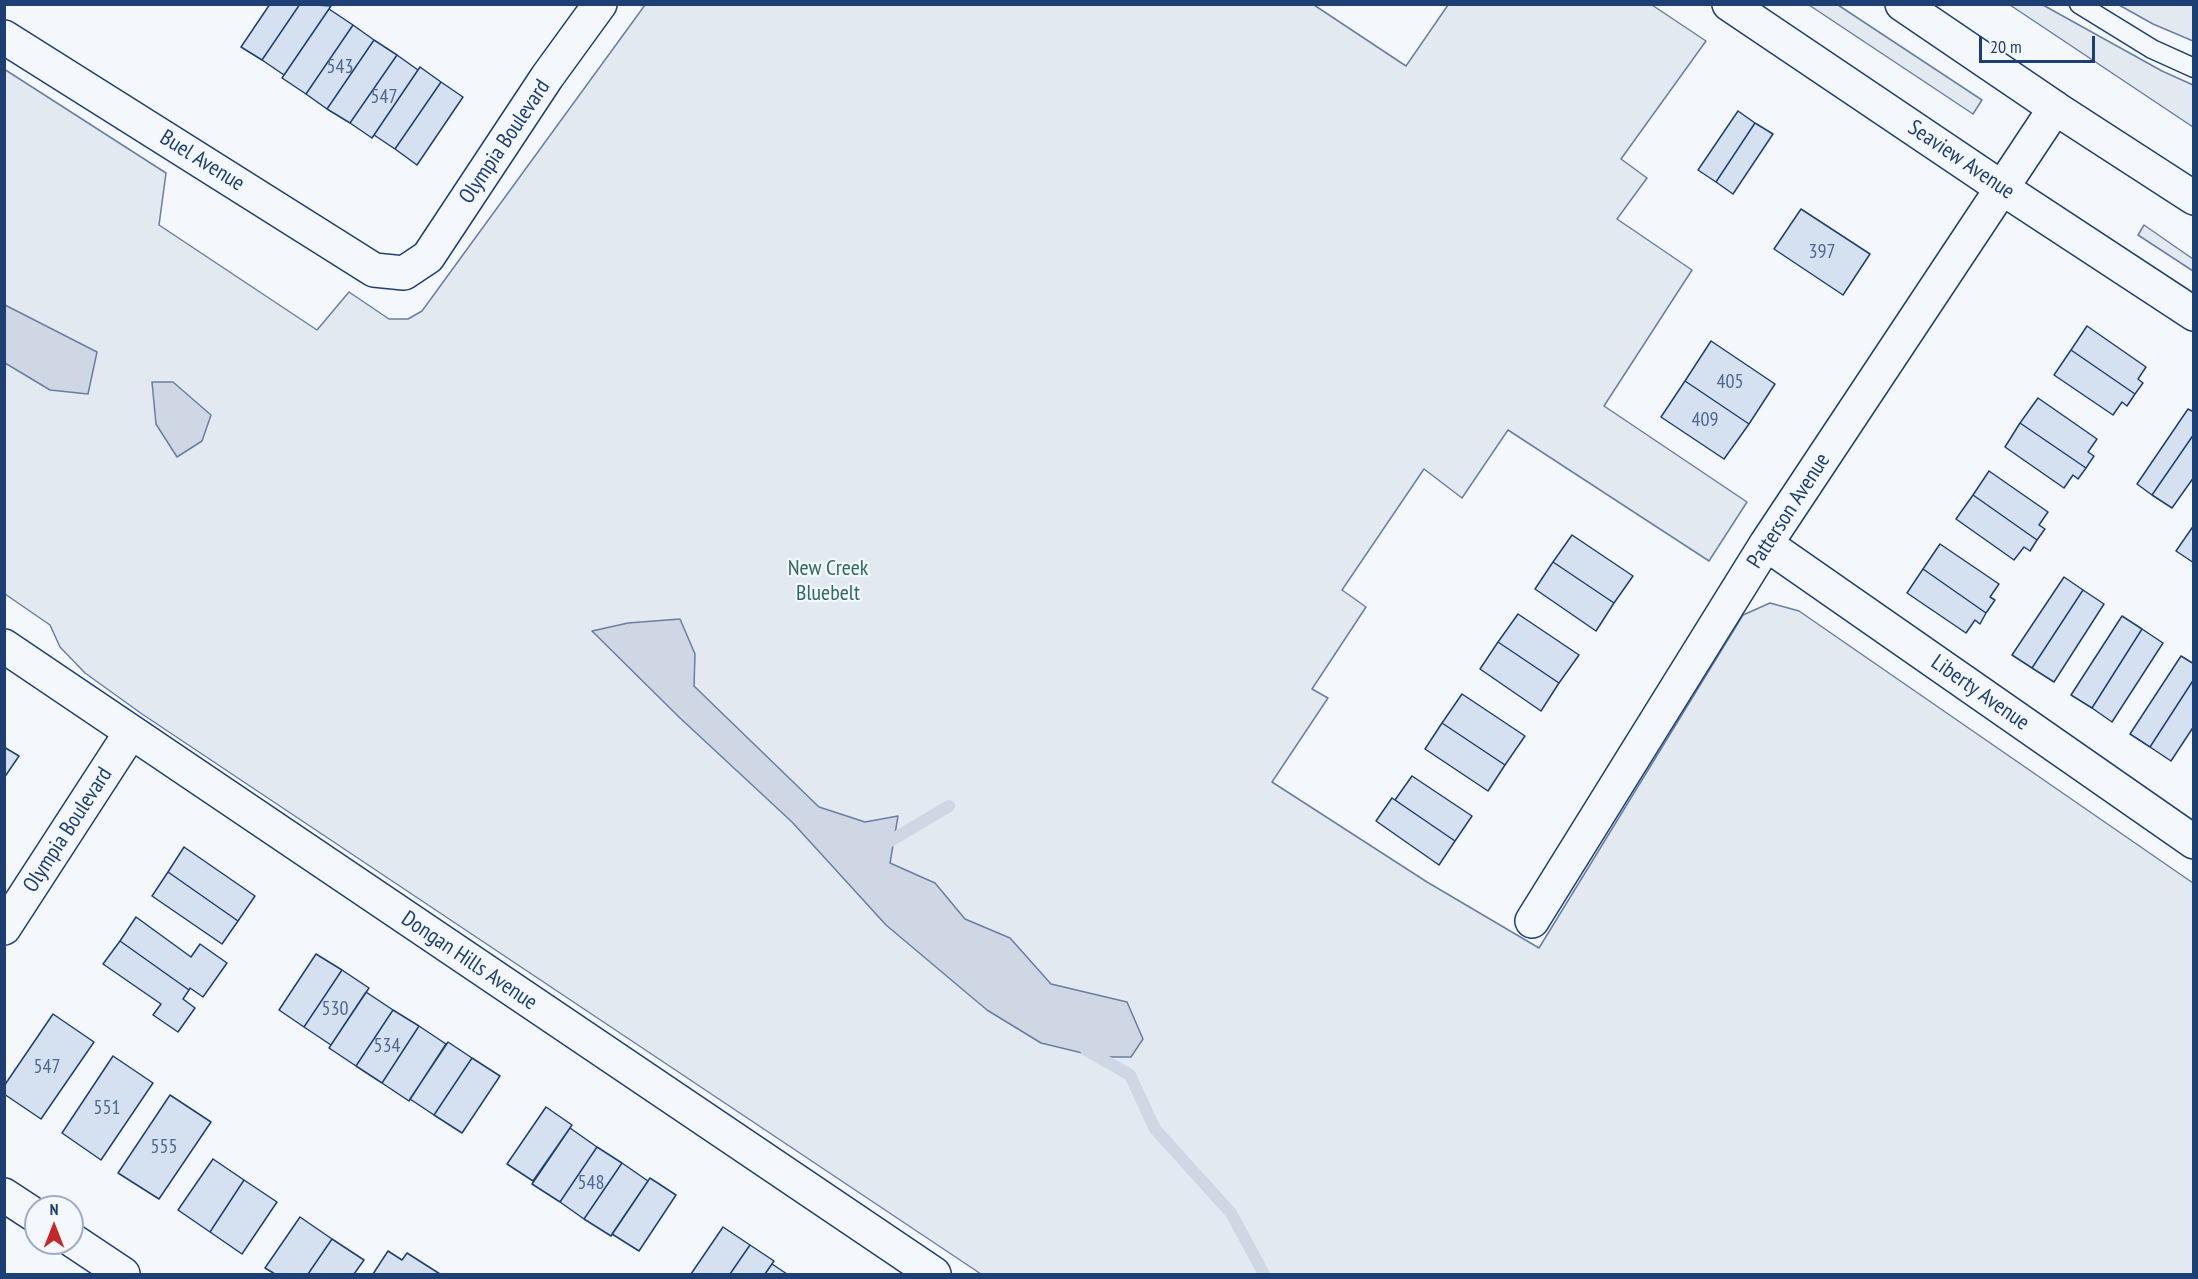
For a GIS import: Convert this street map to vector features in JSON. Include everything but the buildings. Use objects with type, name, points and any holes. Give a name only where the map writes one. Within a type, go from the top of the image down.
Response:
[{"type":"street","name":"Olympia Boulevard","points":[[404,273],[428,258],[547,77],[600,4]]},
{"type":"street","name":"Seaview Avenue","points":[[1729,4],[2193,314]]},
{"type":"street","points":[[1902,4],[2193,198]]},
{"type":"street","name":"Buel Avenue","points":[[4,37],[374,270],[404,273]]},
{"type":"street","name":"Patterson Avenue","points":[[1532,921],[1766,544],[2055,108]]},
{"type":"street","name":"Liberty Avenue","points":[[1766,544],[2193,842]]},
{"type":"street","name":"Dongan Hills Avenue","points":[[4,646],[934,1275]]},
{"type":"street","name":"Olympia Boulevard","points":[[4,928],[131,732]]},
{"type":"street","points":[[4,1195],[24,1208]]},
{"type":"street","points":[[84,1248],[123,1275]]},
{"type":"lane","points":[[2079,4],[2152,49],[2193,68]]},
{"type":"green space","name":"New Creek Bluebelt","points":[[645,5],[1314,5],[1406,66],[1448,5],[1652,5],[1706,41],[1621,159],[1647,178],[1617,219],[1692,270],[1604,406],[1747,502],[1709,561],[1508,430],[1462,498],[1424,469],[1342,590],[1366,607],[1312,689],[1328,698],[1272,782],[1427,882],[1539,948],[1743,615],[1770,603],[1799,611],[2193,883],[2193,1274],[981,1274],[142,714],[85,673],[60,647],[50,625],[5,594],[4,69],[166,173],[159,225],[317,330],[349,292],[389,319],[408,319],[422,311]]},
{"type":"green space","points":[[1809,5],[1838,5],[1982,100],[1973,114]]},
{"type":"green space","points":[[2010,5],[2043,5],[2162,71],[2193,85],[2193,127]]},
{"type":"green space","points":[[2119,5],[2193,5],[2193,41],[2153,24]]},
{"type":"green space","points":[[2144,225],[2193,259],[2193,271],[2138,235]]},
{"type":"shaded area","points":[[5,305],[97,352],[88,394],[50,390],[5,363]]},
{"type":"shaded area","points":[[152,382],[173,382],[211,415],[202,441],[177,457],[156,424]]},
{"type":"shaded area","points":[[680,619],[695,654],[694,686],[819,807],[865,822],[898,816],[890,863],[935,883],[965,919],[1010,938],[1051,984],[1127,1002],[1143,1039],[1131,1057],[1099,1057],[1041,1043],[987,1010],[886,925],[792,822],[680,718],[592,631],[628,623]]},
{"type":"waterway","points":[[880,847],[949,806]]},
{"type":"waterway","points":[[1086,1050],[1130,1075],[1155,1129],[1231,1213],[1264,1274]]}]
